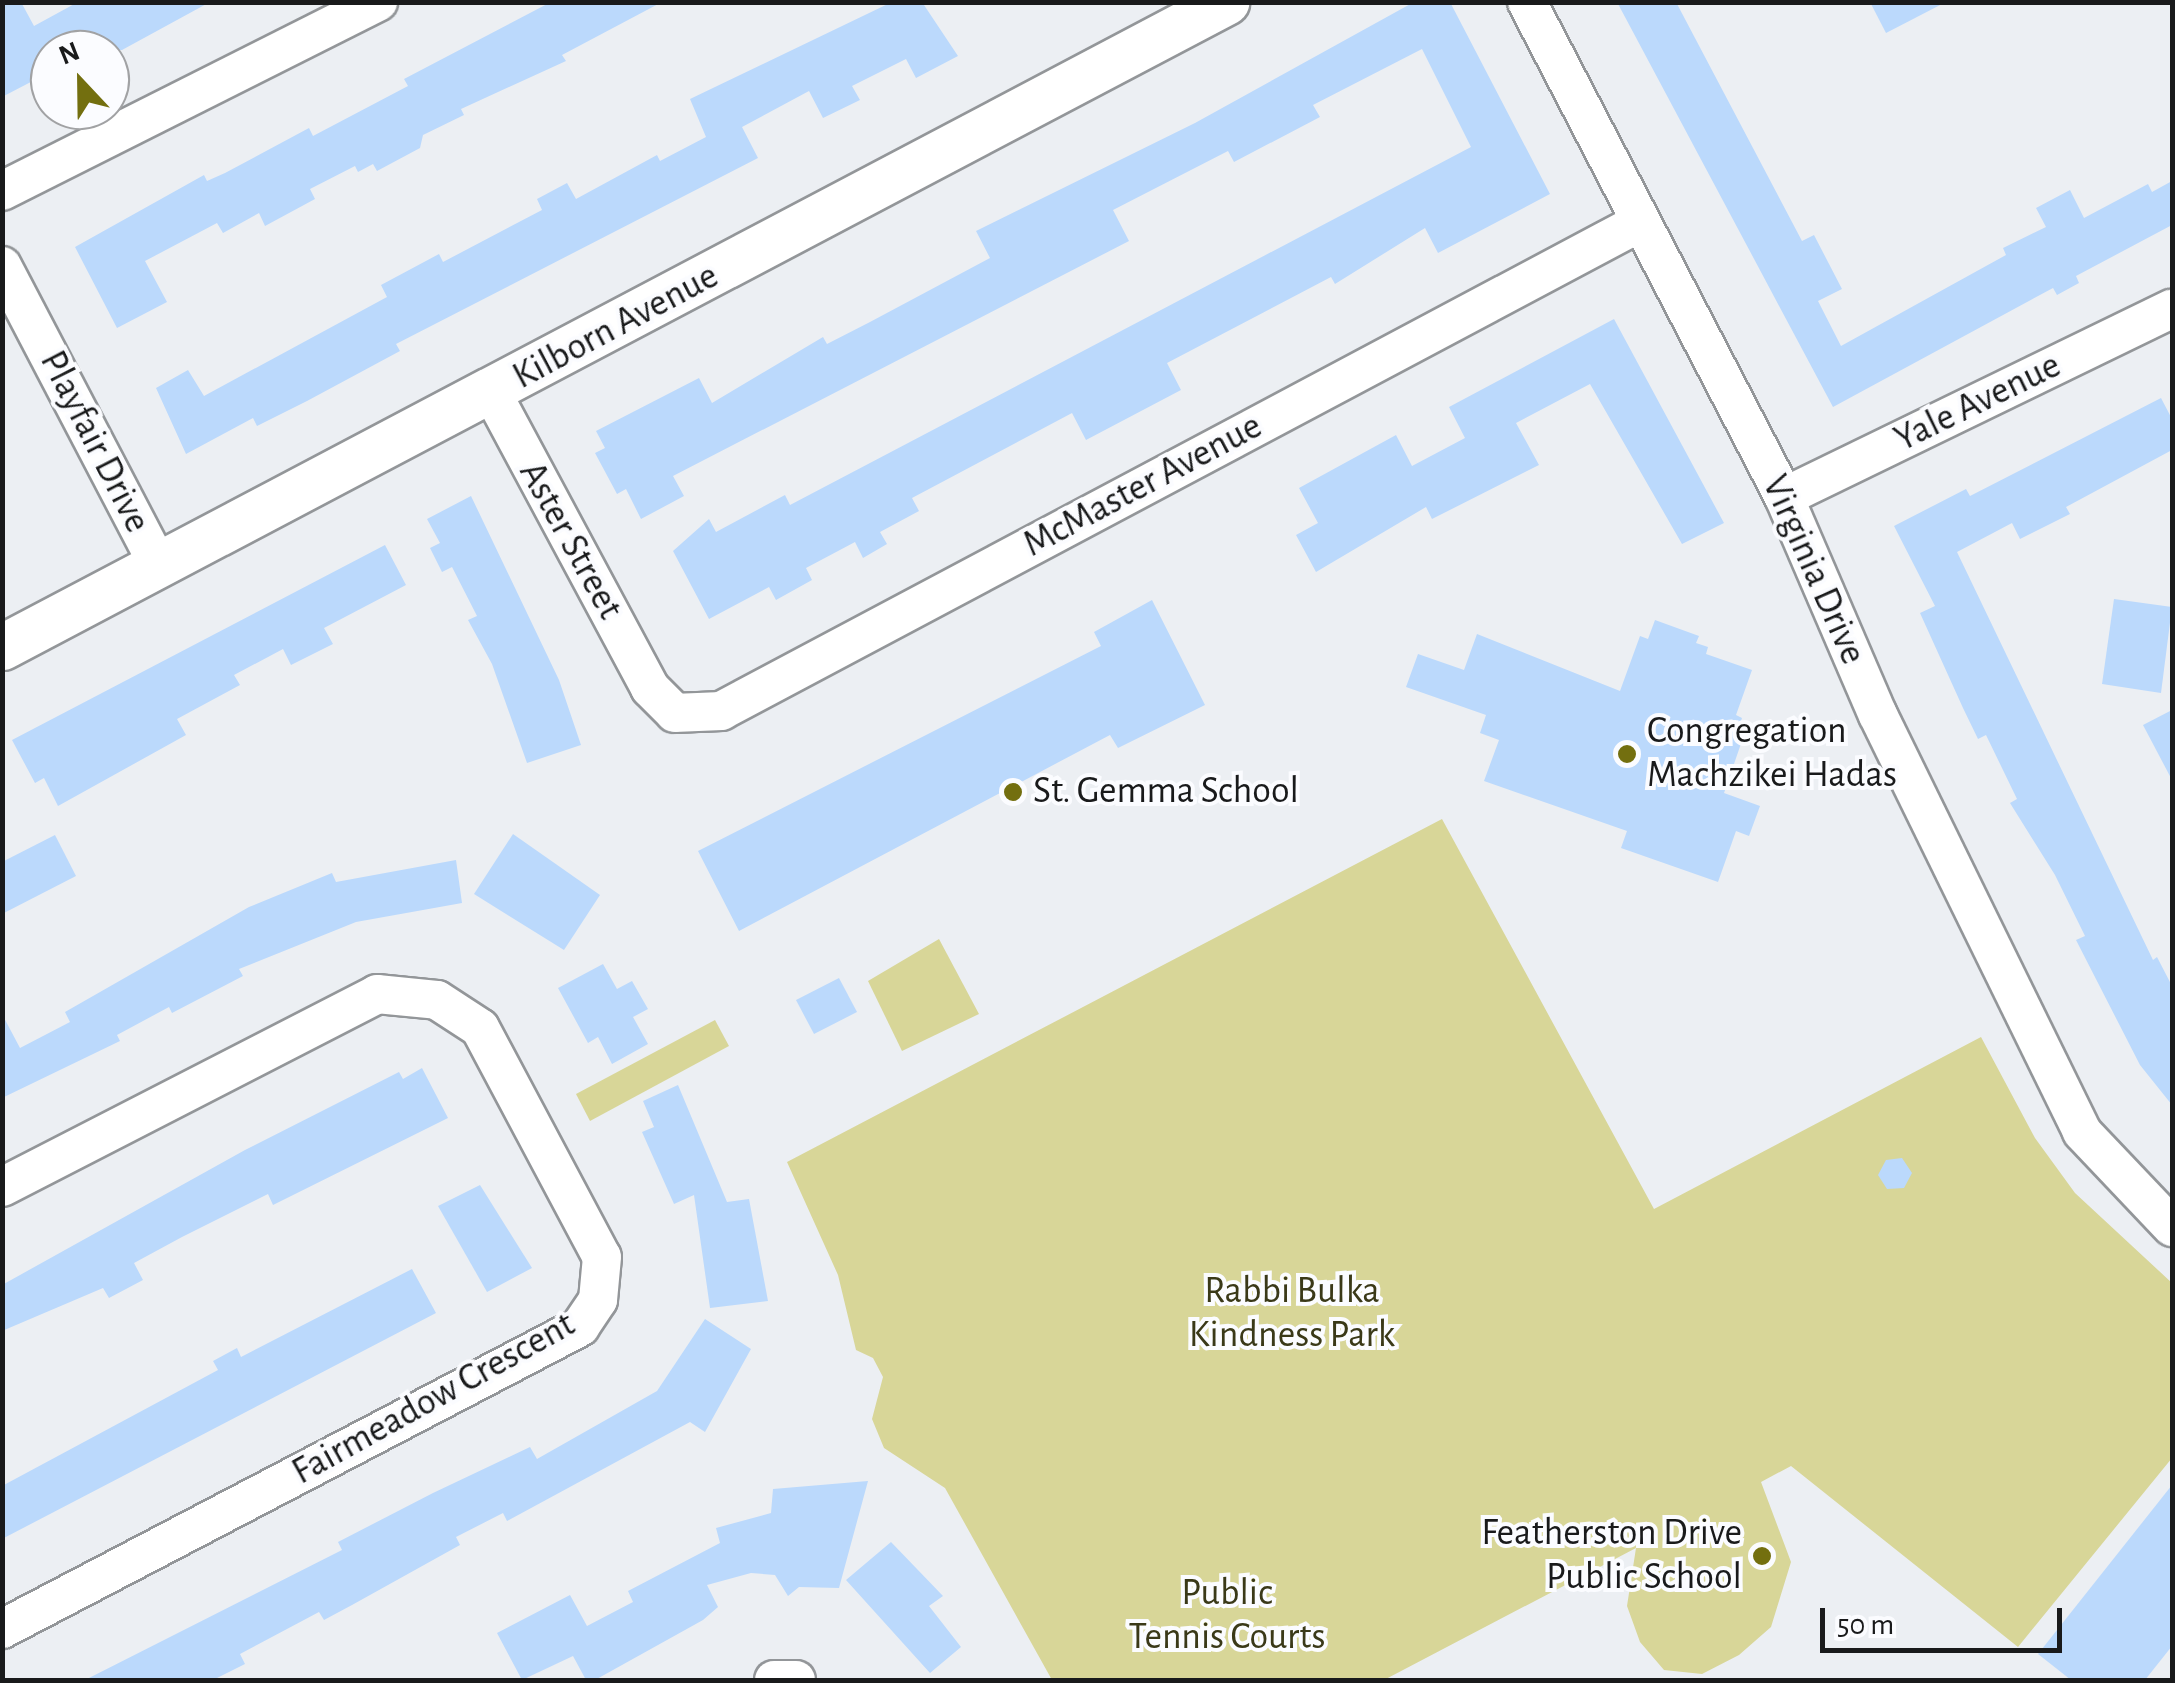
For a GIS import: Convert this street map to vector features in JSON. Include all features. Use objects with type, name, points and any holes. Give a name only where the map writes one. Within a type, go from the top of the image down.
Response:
[{"type":"street","points":[[2,191],[378,2]]},
{"type":"street","name":"Kilborn Avenue","points":[[2,647],[492,393],[1226,2]]},
{"type":"street","name":"Virginia Drive","points":[[1527,2],[1637,224],[1784,497],[1878,715],[2082,1132],[2172,1228]]},
{"type":"street","name":"McMaster Avenue","points":[[650,688],[675,713],[721,710],[1637,224]]},
{"type":"street","name":"Playfair Drive","points":[[2,266],[158,565]]},
{"type":"street","name":"Yale Avenue","points":[[1784,497],[2172,308]]},
{"type":"street","name":"Aster Street","points":[[492,393],[650,688]]},
{"type":"street","name":"Fairmeadow Crescent","points":[[2,1187],[377,994],[437,1000],[480,1028],[602,1257],[598,1300],[580,1327],[2,1629]]},
{"type":"street","points":[[774,1680],[796,1680]]},
{"type":"green space","name":"Rabbi Bulka Kindness Park","points":[[1442,819],[1654,1209],[1981,1037],[2035,1138],[2075,1193],[2172,1283],[2172,1458],[2018,1647],[1791,1466],[1761,1482],[1791,1562],[1771,1627],[1739,1655],[1702,1674],[1664,1670],[1640,1642],[1627,1606],[1636,1548],[1384,1680],[1052,1680],[945,1488],[884,1448],[872,1419],[883,1377],[873,1358],[856,1350],[838,1275],[787,1162]]},
{"type":"green space","points":[[939,939],[979,1014],[902,1051],[868,981]]},
{"type":"green space","points":[[715,1020],[729,1046],[590,1121],[576,1094]]},
{"type":"building","points":[[2,2],[21,2],[34,26],[78,2],[210,2],[130,46],[130,30],[30,30],[30,82],[2,97]]},
{"type":"building","points":[[551,2],[662,2],[562,55],[566,61],[461,109],[464,115],[423,135],[420,148],[377,171],[373,164],[358,172],[355,166],[310,189],[315,199],[265,226],[259,213],[223,233],[217,223],[145,261],[167,302],[117,328],[75,247],[204,175],[207,181],[225,173],[309,128],[313,136],[408,86],[404,79]]},
{"type":"building","points":[[892,2],[922,2],[958,56],[916,78],[906,59],[852,86],[860,100],[823,118],[809,91],[742,127],[758,158],[396,344],[400,351],[307,401],[257,426],[253,418],[186,454],[156,388],[188,370],[204,396],[387,297],[381,285],[439,254],[443,262],[542,210],[537,199],[567,183],[576,199],[657,155],[660,161],[706,137],[690,99]]},
{"type":"building","points":[[1414,2],[1450,2],[1550,194],[1438,253],[1425,228],[1335,284],[1331,277],[1167,363],[1181,390],[1086,440],[1072,413],[912,498],[919,511],[880,532],[887,544],[863,558],[855,542],[806,568],[812,580],[776,600],[769,587],[709,619],[673,551],[709,519],[716,532],[785,495],[790,505],[1471,147],[1422,49],[1313,105],[1320,117],[1234,162],[1228,151],[1113,210],[1129,241],[673,476],[684,496],[641,519],[626,489],[617,494],[595,453],[605,448],[596,431],[699,378],[712,403],[823,337],[827,344],[870,322],[990,258],[976,231],[1195,123]]},
{"type":"building","points":[[1617,2],[1676,2],[1802,241],[1814,235],[1842,289],[1818,301],[1841,346],[2006,255],[2003,248],[2046,227],[2036,208],[2070,190],[2084,218],[2148,184],[2152,192],[2172,181],[2172,225],[2076,276],[2079,283],[2057,295],[2053,288],[1833,407]]},
{"type":"building","points":[[1870,2],[1946,2],[1886,33]]},
{"type":"building","points":[[1614,319],[1724,523],[1682,544],[1590,384],[1516,423],[1539,465],[1432,519],[1426,507],[1316,572],[1296,535],[1318,523],[1299,488],[1396,435],[1412,466],[1465,438],[1449,407]]},
{"type":"building","points":[[2161,398],[2172,419],[2172,450],[2066,507],[2070,514],[2020,539],[2012,523],[1957,552],[2153,960],[2157,957],[2172,986],[2172,1105],[2140,1065],[2076,940],[2085,936],[2055,875],[2010,803],[2017,799],[1986,735],[1978,739],[1963,708],[1920,613],[1935,606],[1894,526],[1966,489],[1970,496]]},
{"type":"building","points":[[471,496],[559,680],[581,745],[527,763],[492,664],[468,620],[477,616],[452,567],[442,572],[430,548],[440,543],[427,519]]},
{"type":"building","points":[[385,545],[406,585],[324,628],[333,644],[291,665],[283,649],[234,675],[240,685],[177,719],[186,735],[58,806],[44,778],[35,783],[12,740]]},
{"type":"building","points":[[2114,599],[2172,607],[2161,693],[2102,684]]},
{"type":"building","points":[[1152,600],[1205,705],[1118,748],[1110,735],[739,931],[698,851],[1101,646],[1094,632]]},
{"type":"building","name":"Congregation Machzikei Hadas","points":[[1655,620],[1699,636],[1696,643],[1708,647],[1706,654],[1752,670],[1736,715],[1742,718],[1738,730],[1745,732],[1724,793],[1760,806],[1749,836],[1736,831],[1718,882],[1621,848],[1627,831],[1484,781],[1499,740],[1480,733],[1486,715],[1406,687],[1418,654],[1464,670],[1477,634],[1620,691],[1640,636],[1648,639]]},
{"type":"building","points":[[2172,710],[2172,780],[2143,725]]},
{"type":"building","points":[[513,834],[600,895],[564,950],[474,894]]},
{"type":"building","points":[[55,835],[76,876],[2,914],[2,862]]},
{"type":"building","points":[[456,860],[462,903],[356,922],[239,969],[243,976],[172,1013],[169,1007],[117,1035],[120,1041],[2,1098],[2,1014],[20,1048],[70,1022],[65,1012],[249,907],[332,873],[336,882]]},
{"type":"building","points":[[603,964],[617,989],[632,981],[648,1009],[633,1017],[648,1044],[612,1064],[598,1037],[588,1043],[558,988]]},
{"type":"building","points":[[839,978],[857,1012],[814,1034],[796,1000]]},
{"type":"building","points":[[422,1068],[448,1118],[273,1205],[268,1194],[182,1237],[134,1263],[143,1280],[109,1298],[103,1288],[2,1331],[2,1285],[245,1150],[399,1072],[403,1079]]},
{"type":"building","points":[[678,1085],[727,1202],[749,1199],[768,1301],[710,1308],[694,1195],[674,1204],[642,1132],[654,1127],[643,1101]]},
{"type":"building","points":[[1902,1158],[1912,1173],[1904,1188],[1887,1189],[1878,1175],[1886,1160]]},
{"type":"building","points":[[480,1185],[532,1268],[487,1292],[438,1206]]},
{"type":"building","points":[[412,1269],[436,1313],[2,1539],[2,1486],[218,1370],[213,1361],[237,1348],[241,1357]]},
{"type":"building","points":[[705,1319],[751,1349],[705,1432],[690,1422],[507,1521],[503,1513],[456,1537],[460,1545],[352,1605],[324,1620],[319,1612],[240,1654],[245,1664],[213,1680],[85,1680],[342,1550],[338,1542],[433,1493],[530,1447],[537,1459],[657,1391]]},
{"type":"building","points":[[868,1481],[839,1588],[799,1587],[788,1596],[775,1575],[751,1573],[707,1585],[718,1607],[703,1620],[595,1680],[586,1680],[573,1656],[522,1680],[497,1633],[570,1595],[587,1626],[633,1602],[628,1591],[720,1543],[716,1528],[771,1513],[773,1489]]},
{"type":"building","points":[[2172,1485],[2172,1646],[2145,1680],[2071,1680],[2038,1654]]},
{"type":"building","points":[[891,1542],[943,1596],[929,1606],[961,1647],[930,1673],[846,1580]]},
{"type":"place","name":"Congregation Machzikei Hadas","points":[[1627,754]]},
{"type":"place","name":"St. Gemma School","points":[[1013,792]]},
{"type":"place","name":"Featherston Drive Public School","points":[[1762,1556]]},
{"type":"park label","name":"Public Tennis Courts","points":[[1227,1616]]}]
